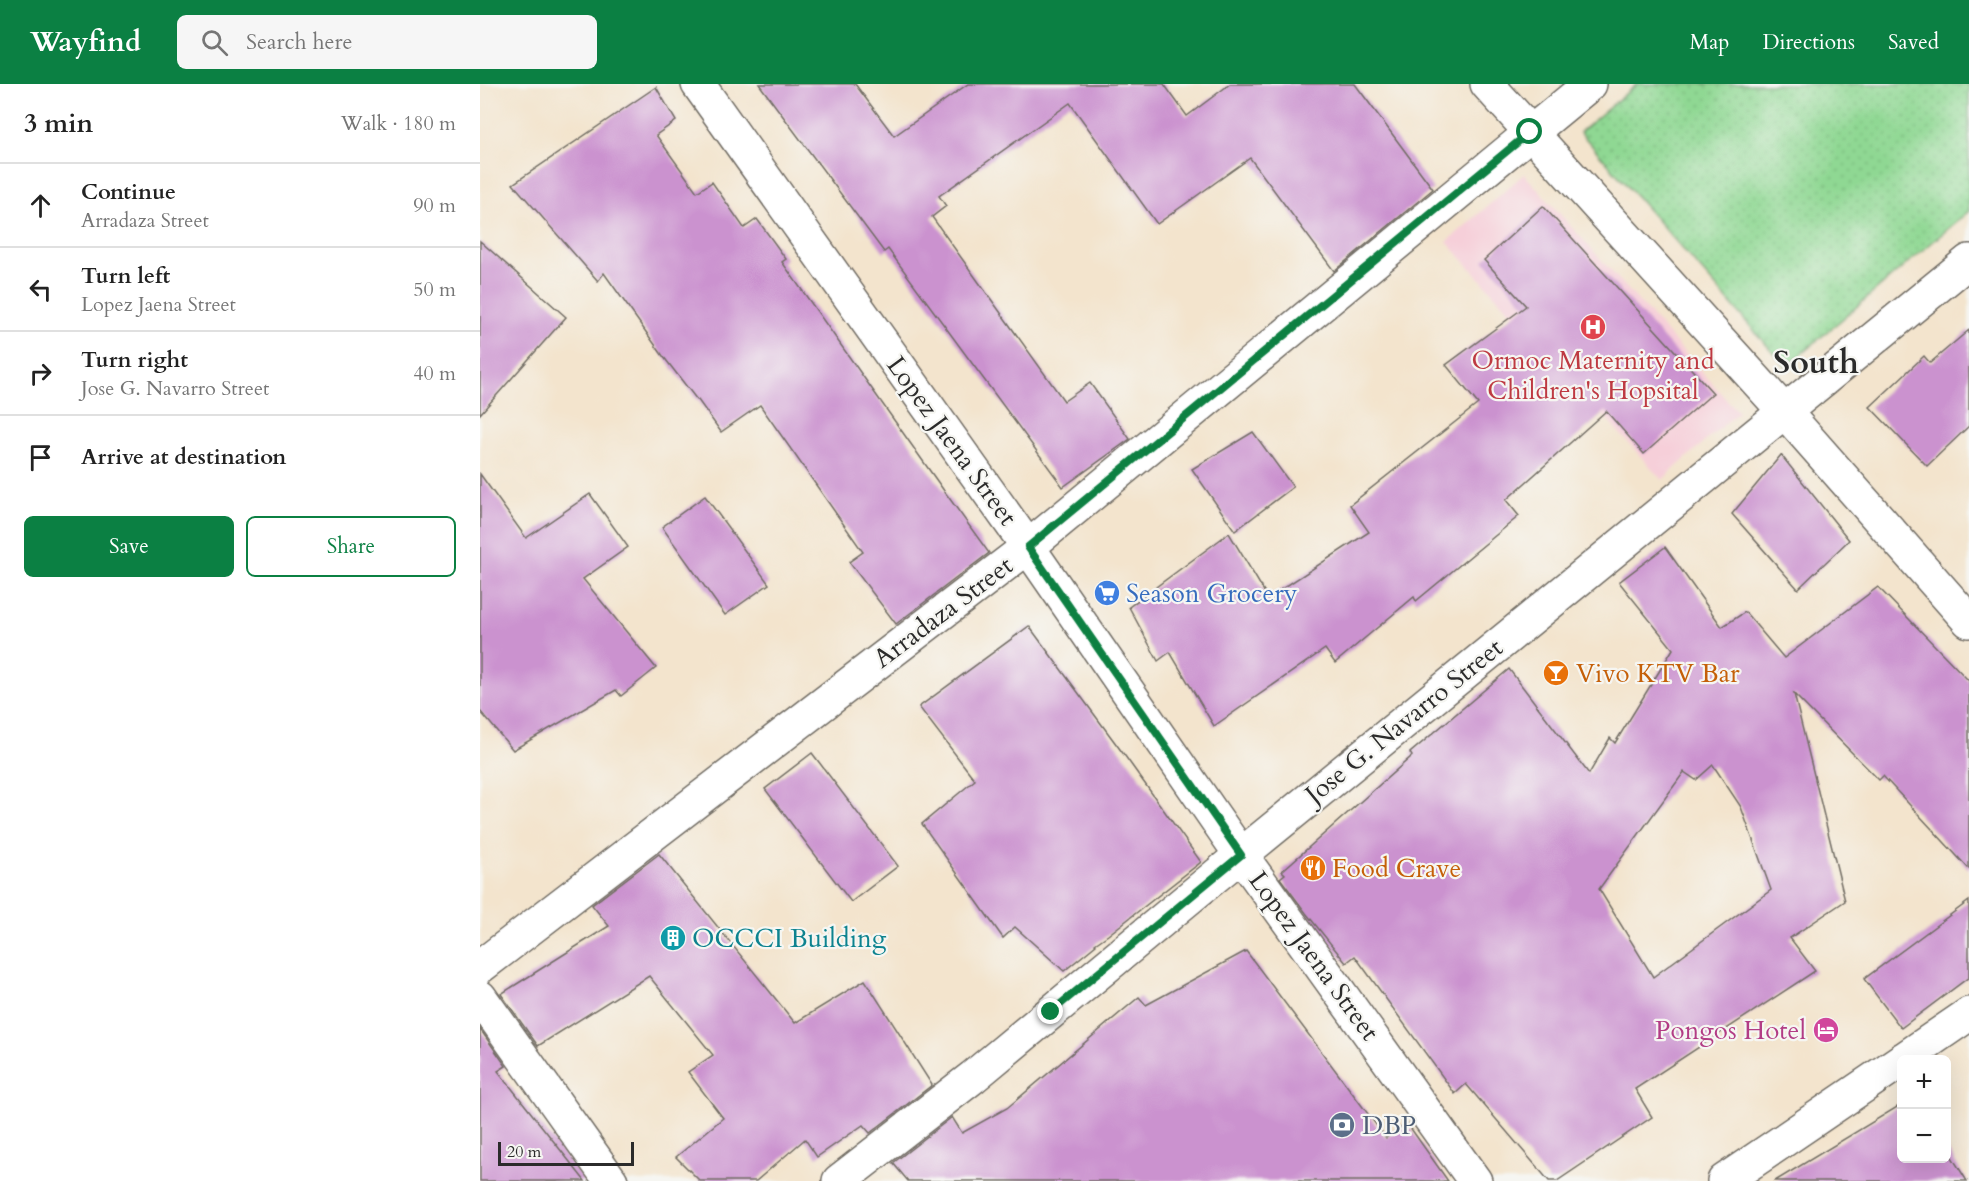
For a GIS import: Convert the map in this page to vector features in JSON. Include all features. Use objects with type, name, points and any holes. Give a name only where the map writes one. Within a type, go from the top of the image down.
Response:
[{"type":"street","name":"Lopez Jaena Street","points":[[698,84],[1028,547],[1241,855],[1475,1181]]},
{"type":"street","points":[[1487,84],[1784,411],[1969,621]]},
{"type":"street","name":"Arradaza Street","points":[[480,967],[1028,547],[1590,84]]},
{"type":"street","name":"Jose G. Navarro Street","points":[[839,1181],[973,1077],[1241,855],[1969,261]]},
{"type":"street","points":[[480,997],[611,1181]]},
{"type":"street","points":[[1909,1055],[1969,1014]]},
{"type":"street","points":[[1724,1181],[1897,1063]]},
{"type":"shaded area","name":"Ormoc Maternity and Children's Hopsital","points":[[1524,174],[1738,412],[1662,480],[1447,242]]},
{"type":"green space","points":[[1637,84],[1969,84],[1969,211],[1786,367],[1580,132]]},
{"type":"building","points":[[759,84],[855,84],[894,136],[968,84],[1164,84],[1187,116],[1230,84],[1355,84],[1433,189],[1334,271],[1250,158],[1157,224],[1070,103],[939,196],[946,206],[932,217],[1064,401],[1090,383],[1130,439],[1063,487],[888,249],[884,252]]},
{"type":"building","points":[[656,87],[676,121],[656,135],[697,192],[712,182],[744,228],[757,219],[786,259],[782,262],[989,553],[896,624],[849,562],[863,552],[760,405],[721,432],[604,273],[598,281],[513,184]]},
{"type":"building","points":[[1543,206],[1713,393],[1644,454],[1606,411],[1506,500],[1519,516],[1416,601],[1414,597],[1335,663],[1325,649],[1214,726],[1170,652],[1158,661],[1129,607],[1229,533],[1268,598],[1369,532],[1350,505],[1478,404],[1446,365],[1526,306],[1484,260]]},
{"type":"building","points":[[480,241],[566,317],[480,414]]},
{"type":"building","points":[[1969,330],[1969,426],[1927,466],[1870,407],[1924,356],[1930,363]]},
{"type":"building","points":[[1253,432],[1293,487],[1235,531],[1192,469]]},
{"type":"building","points":[[1781,455],[1849,540],[1798,589],[1732,514]]},
{"type":"building","points":[[480,474],[526,538],[590,494],[628,547],[583,579],[656,668],[621,696],[616,690],[513,750],[480,711]]},
{"type":"building","points":[[705,496],[769,584],[725,615],[662,527]]},
{"type":"building","points":[[1665,547],[1722,627],[1745,612],[1784,658],[1878,587],[1969,681],[1969,869],[1883,776],[1879,780],[1794,694],[1845,901],[1790,938],[1815,971],[1635,1089],[1652,1117],[1557,1181],[1549,1181],[1466,1084],[1455,1094],[1355,956],[1346,963],[1280,878],[1285,874],[1282,871],[1412,756],[1410,753],[1509,669],[1589,774],[1610,738],[1615,743],[1673,649],[1619,582]],"holes":[[[1713,765],[1741,807],[1771,890],[1653,977],[1599,889],[1684,772],[1696,780]]]},
{"type":"building","points":[[1029,626],[1201,862],[1095,944],[1064,971],[1015,927],[1003,938],[922,824],[975,780],[919,707]]},
{"type":"building","points":[[812,753],[898,866],[851,902],[765,789]]},
{"type":"building","points":[[659,854],[795,1023],[865,980],[932,1085],[870,1133],[863,1125],[817,1157],[805,1139],[756,1181],[700,1181],[676,1157],[723,1118],[688,1072],[713,1055],[649,976],[538,1046],[501,994],[609,926],[592,905]]},
{"type":"building","points":[[1969,901],[1969,977],[1901,1028],[1864,979]]},
{"type":"building","points":[[1246,951],[1386,1138],[1407,1123],[1448,1181],[908,1181],[893,1163],[952,1117],[962,1133],[1007,1108],[1139,997],[1146,1005]]},
{"type":"building","points":[[480,1029],[506,1066],[498,1071],[585,1181],[480,1181]]},
{"type":"building","points":[[1897,1107],[1897,1163],[1951,1163],[1951,1155],[1967,1181],[1775,1181]]},
{"type":"place","name":"Ormoc Maternity and Children's Hopsital","points":[[1593,327]]},
{"type":"place","name":"Season Grocery","points":[[1107,593]]},
{"type":"place","name":"Vivo KTV Bar","points":[[1556,673]]},
{"type":"place","name":"Food Crave","points":[[1313,868]]},
{"type":"place","name":"OCCCI Building","points":[[673,938]]},
{"type":"place","name":"Pongos Hotel","points":[[1826,1030]]},
{"type":"place","name":"DBP","points":[[1342,1125]]},
{"type":"district","name":"South","points":[[1816,363]]},
{"type":"route","points":[[1051,1012],[1241,855],[1028,547],[1530,132]]}]
